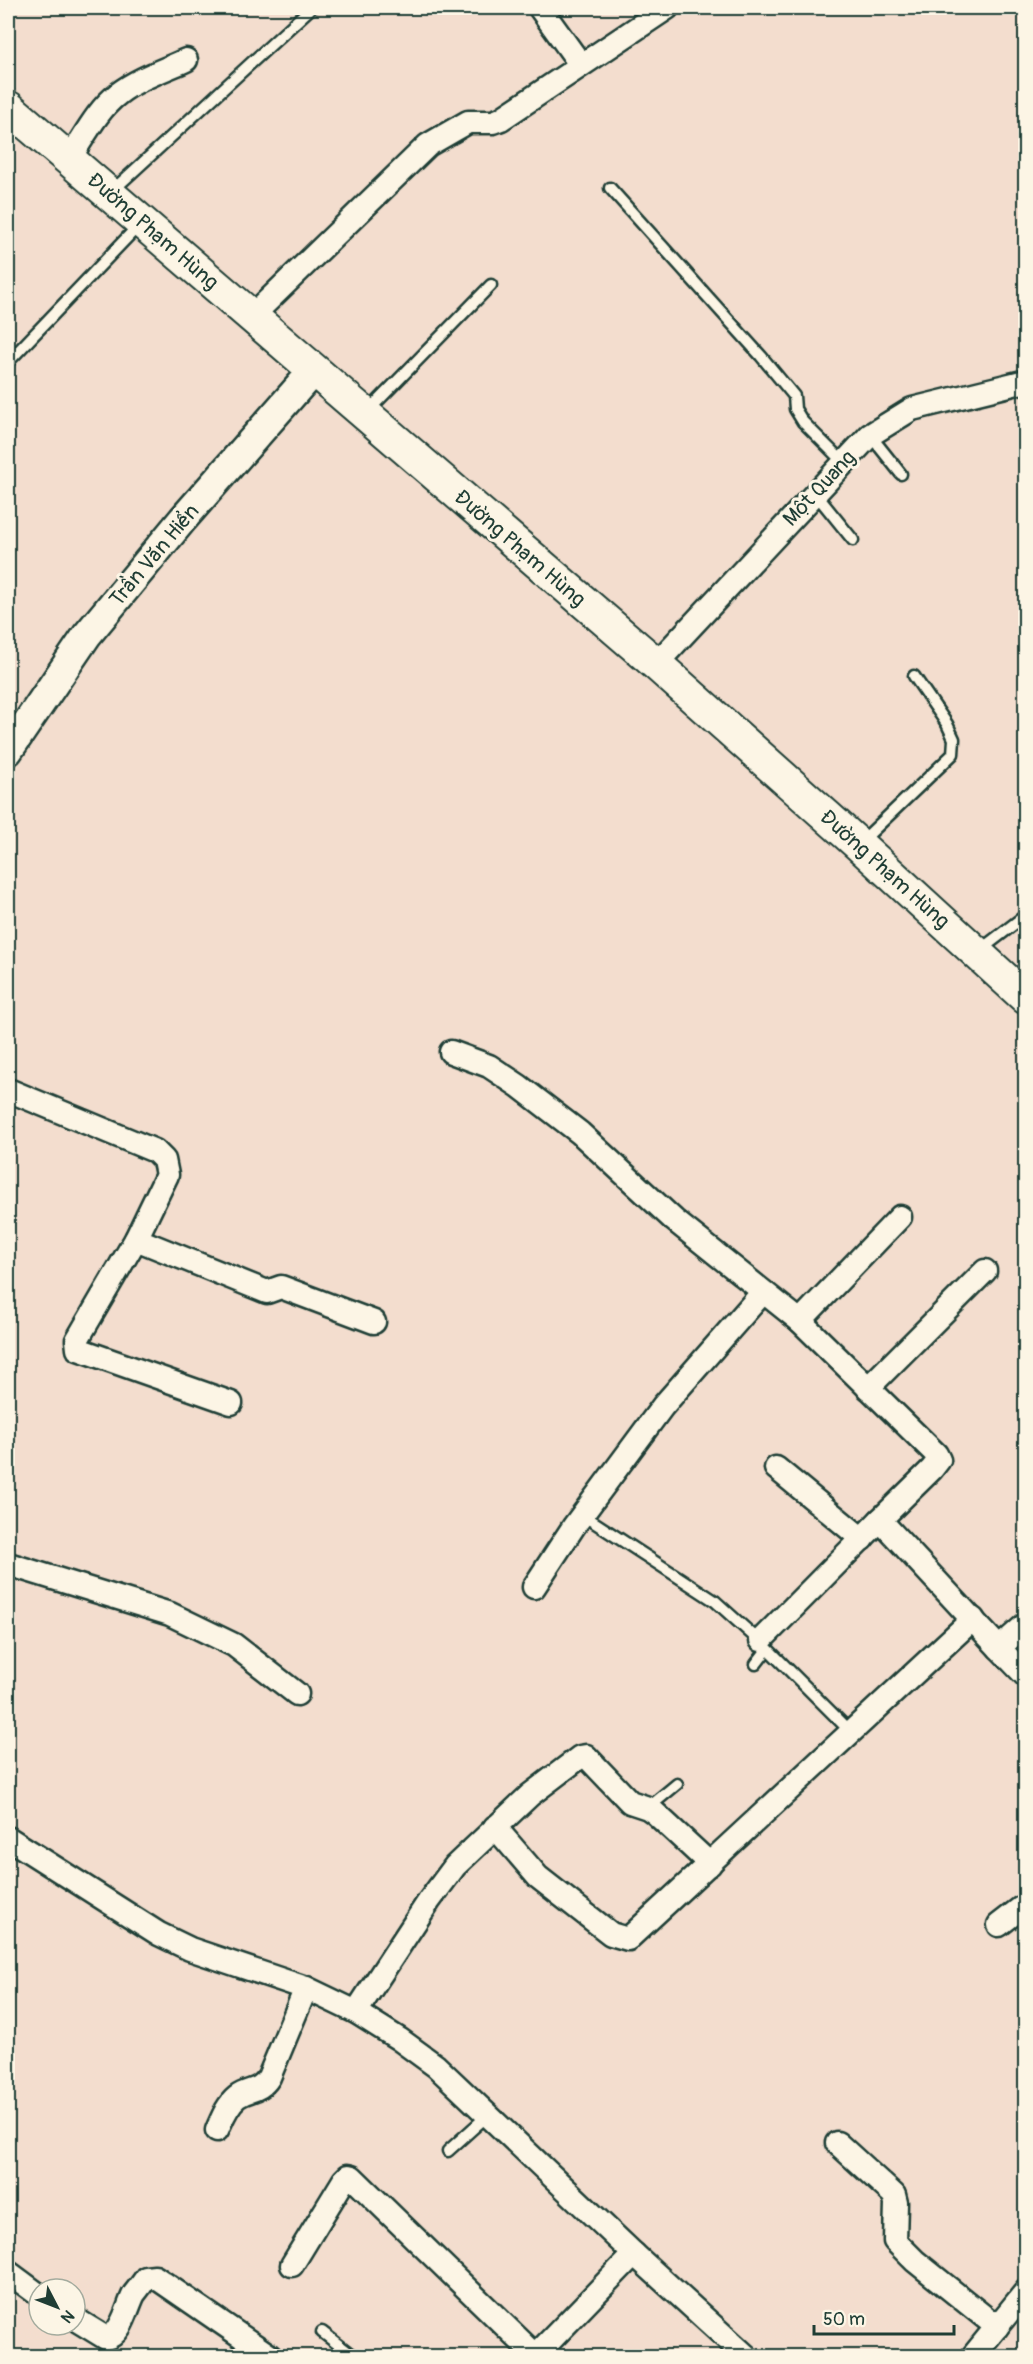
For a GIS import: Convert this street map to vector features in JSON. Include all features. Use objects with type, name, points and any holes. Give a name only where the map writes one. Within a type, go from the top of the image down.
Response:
[{"type":"main road","name":"Đường Phạm Hùng","points":[[8,107],[656,664],[1026,998]]},
{"type":"street","points":[[540,8],[581,65]]},
{"type":"street","points":[[252,316],[428,145],[468,122],[493,122],[501,119],[667,8]]},
{"type":"street","points":[[69,159],[99,113],[117,94],[139,81],[186,60]]},
{"type":"street","name":"Trần Văn Hiển","points":[[8,751],[87,635],[187,514],[314,370]]},
{"type":"street","name":"Một Quang","points":[[656,664],[870,435],[912,409],[1026,381]]},
{"type":"street","points":[[451,1052],[489,1066],[559,1115],[674,1220],[800,1321],[936,1454],[939,1460],[763,1644]]},
{"type":"street","points":[[8,1090],[154,1151],[164,1160],[167,1175],[136,1239],[77,1340],[78,1349],[231,1403]]},
{"type":"street","points":[[800,1321],[900,1217]]},
{"type":"street","points":[[136,1239],[264,1291],[281,1287],[374,1322]]},
{"type":"street","points":[[868,1388],[985,1271]]},
{"type":"street","points":[[534,1587],[583,1515],[663,1406],[764,1292]]},
{"type":"street","points":[[776,1468],[862,1539]]},
{"type":"street","points":[[880,1520],[1026,1677]]},
{"type":"street","points":[[8,1564],[170,1614],[234,1645],[297,1694]]},
{"type":"street","points":[[495,1827],[538,1877],[611,1934],[628,1939],[972,1619]]},
{"type":"street","points":[[999,1648],[1026,1624]]},
{"type":"street","points":[[356,2012],[429,1901],[455,1866],[530,1795],[580,1757],[586,1756],[630,1802],[648,1808],[710,1864]]},
{"type":"street","points":[[8,1838],[159,1934],[190,1949],[306,1988],[356,2012],[399,2039],[436,2066],[634,2254],[746,2356]]},
{"type":"street","points":[[999,1925],[1024,1908]]},
{"type":"street","points":[[217,2130],[224,2113],[238,2096],[260,2088],[269,2077],[306,1988]]},
{"type":"street","points":[[837,2143],[894,2195],[896,2203],[895,2241],[915,2261],[997,2327]]},
{"type":"street","points":[[292,2265],[344,2180],[348,2176],[352,2177],[530,2354],[543,2348],[634,2254]]},
{"type":"street","points":[[8,2272],[27,2286]]},
{"type":"street","points":[[87,2326],[106,2338],[111,2337],[119,2328],[134,2296],[146,2278],[155,2277],[270,2356]]},
{"type":"street","points":[[973,2356],[1026,2291]]},
{"type":"lane","points":[[109,194],[311,8]]},
{"type":"lane","points":[[610,188],[761,356],[794,396],[795,409],[803,422],[843,462]]},
{"type":"lane","points":[[8,362],[143,222]]},
{"type":"lane","points":[[364,414],[491,285]]},
{"type":"lane","points":[[870,435],[901,474]]},
{"type":"lane","points":[[814,493],[853,540]]},
{"type":"lane","points":[[858,844],[953,754],[954,739],[947,724],[914,676]]},
{"type":"lane","points":[[976,953],[1026,915]]},
{"type":"lane","points":[[583,1515],[715,1600],[763,1644],[850,1731]]},
{"type":"lane","points":[[756,1664],[766,1651],[763,1644]]},
{"type":"lane","points":[[648,1808],[677,1784]]},
{"type":"lane","points":[[448,2151],[488,2115]]},
{"type":"lane","points":[[321,2332],[353,2356]]}]
